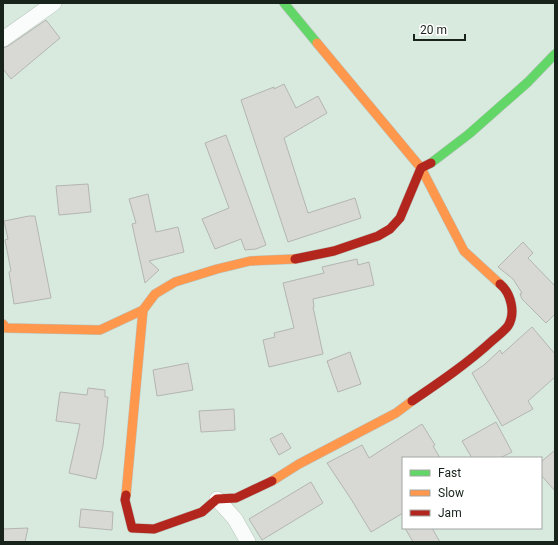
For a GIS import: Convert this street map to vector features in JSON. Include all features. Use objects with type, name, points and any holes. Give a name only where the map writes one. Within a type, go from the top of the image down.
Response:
[{"type":"street","points":[[3,40],[54,3]]},
{"type":"street","points":[[142,310],[125,500],[132,528],[154,529],[202,512],[217,499],[236,498],[267,484],[299,464],[396,413],[476,356],[508,326],[512,317],[512,306],[504,288],[464,252],[421,168],[284,3]]},
{"type":"street","points":[[4,328],[100,330],[142,310],[155,294],[175,282],[250,261],[295,259],[334,251],[378,236],[390,229],[400,218],[421,168],[432,162],[469,134],[494,110],[528,82],[555,54]]},
{"type":"street","points":[[217,499],[235,519],[248,542]]},
{"type":"building","points":[[46,20],[60,38],[11,79],[3,69],[3,48]]},
{"type":"building","points":[[284,84],[296,108],[318,96],[327,113],[284,138],[308,213],[355,198],[361,218],[288,242],[241,100]]},
{"type":"building","points":[[226,135],[266,245],[256,249],[245,250],[241,239],[215,249],[202,219],[229,208],[205,143]]},
{"type":"building","points":[[88,184],[91,212],[59,215],[56,186]]},
{"type":"building","points":[[148,194],[156,232],[178,227],[184,252],[149,261],[159,270],[145,283],[132,224],[136,223],[129,199]]},
{"type":"building","points":[[35,216],[51,298],[14,304],[9,272],[11,271],[5,240],[8,239],[4,221]]},
{"type":"building","points":[[523,242],[533,253],[528,258],[555,286],[555,314],[546,323],[522,299],[520,294],[522,293],[513,279],[498,267]]},
{"type":"building","points":[[357,259],[358,265],[369,262],[374,285],[313,299],[313,307],[323,354],[269,367],[263,340],[275,337],[274,333],[294,328],[283,283],[324,273],[322,267]]},
{"type":"building","points":[[532,327],[555,354],[555,377],[528,401],[533,409],[502,426],[472,373],[484,365],[500,350],[502,354]]},
{"type":"building","points":[[350,352],[361,384],[338,392],[327,361]]},
{"type":"building","points":[[188,363],[193,390],[157,396],[153,370]]},
{"type":"building","points":[[88,388],[105,390],[105,397],[108,397],[103,446],[96,479],[69,473],[80,424],[56,421],[60,392],[87,395]]},
{"type":"building","points":[[234,409],[235,430],[201,432],[199,411]]},
{"type":"building","points":[[496,422],[512,452],[502,457],[471,457],[462,441]]},
{"type":"building","points":[[422,424],[435,445],[433,446],[439,457],[402,457],[402,514],[371,532],[327,463],[362,445],[369,458]]},
{"type":"building","points":[[282,433],[291,448],[279,455],[270,439]]},
{"type":"building","points":[[555,450],[555,491],[542,476],[542,461]]},
{"type":"building","points":[[311,482],[323,503],[262,540],[249,519]]},
{"type":"building","points":[[81,509],[113,512],[112,530],[79,527]]},
{"type":"building","points":[[28,528],[25,542],[3,542],[3,529]]},
{"type":"building","points":[[406,529],[433,529],[440,542],[413,542]]},
{"type":"traffic: fast","points":[[284,3],[317,43]]},
{"type":"traffic: fast","points":[[431,163],[469,134],[528,82],[555,54]]},
{"type":"traffic: slow","points":[[317,43],[421,168],[464,251],[500,284]]},
{"type":"traffic: slow","points":[[3,324],[6,328],[100,330],[143,310],[155,294],[175,282],[250,261],[295,259]]},
{"type":"traffic: slow","points":[[126,495],[143,310]]},
{"type":"traffic: slow","points":[[272,481],[299,464],[396,413],[412,401]]},
{"type":"traffic: jam","points":[[295,259],[334,251],[378,236],[390,229],[400,218],[421,168],[431,163]]},
{"type":"traffic: jam","points":[[412,401],[464,364],[508,326],[512,315],[512,309],[507,293],[500,284]]},
{"type":"traffic: jam","points":[[126,495],[125,500],[132,528],[154,529],[202,512],[217,499],[236,498],[272,481]]}]
